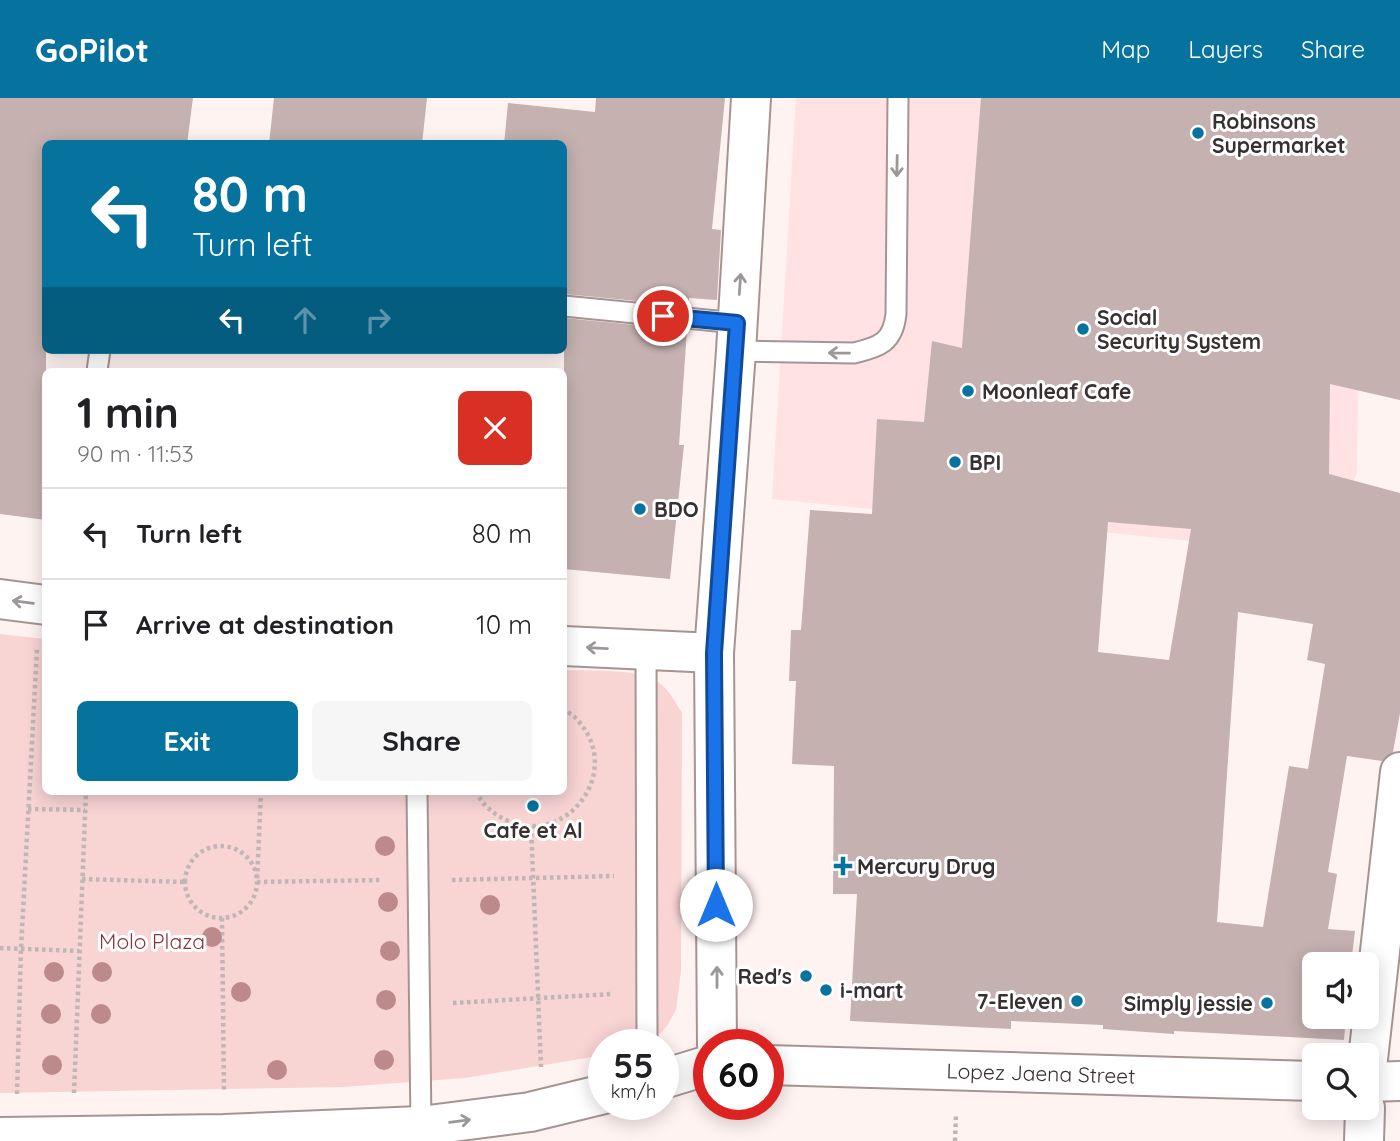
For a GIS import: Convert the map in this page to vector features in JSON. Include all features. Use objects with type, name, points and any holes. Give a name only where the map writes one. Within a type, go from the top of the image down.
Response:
[{"type":"main road","points":[[717,1029],[714,653],[751,98]]},
{"type":"main road","points":[[0,599],[42,605]]},
{"type":"main road","points":[[567,646],[714,653]]},
{"type":"main road","points":[[1370,1043],[1400,772]]},
{"type":"main road","name":"Lopez Jaena Street","points":[[784,1065],[1302,1081]]},
{"type":"main road","points":[[1379,1082],[1400,1081]]},
{"type":"main road","points":[[11,1138],[224,1134],[421,1126],[530,1112],[588,1098]]},
{"type":"main road","points":[[1364,1141],[1365,1120]]},
{"type":"lane","points":[[567,307],[736,337],[854,354],[885,342],[894,329],[896,314],[898,98]]},
{"type":"lane","points":[[646,650],[647,1029]]},
{"type":"lane","points":[[418,795],[421,1126]]},
{"type":"path","points":[[11,1138],[28,809],[42,619]]},
{"type":"path","points":[[478,795],[492,813],[511,823],[531,826],[552,823],[570,814],[584,799],[593,780],[595,760],[590,740],[580,723],[567,712]]},
{"type":"path","points":[[73,1135],[86,795]]},
{"type":"path","points":[[257,882],[255,869],[249,859],[240,850],[228,846],[204,850],[194,858],[188,867],[185,882],[190,901],[207,915],[222,918],[240,913],[248,905],[257,882],[261,795]]},
{"type":"path","points":[[28,809],[85,810]]},
{"type":"path","points":[[531,826],[541,1074]]},
{"type":"path","points":[[82,879],[185,882]]},
{"type":"path","points":[[222,918],[224,1134]]},
{"type":"path","points":[[0,948],[79,951]]},
{"type":"path","points":[[445,1003],[648,992]]},
{"type":"shaded area","points":[[796,98],[1400,98],[1361,204],[1357,473],[1322,554],[772,499]]},
{"type":"green space","name":"Molo Plaza","points":[[0,634],[42,639],[42,795],[567,795],[567,670],[638,674],[658,682],[669,692],[682,713],[681,971],[676,1010],[667,1026],[664,1029],[588,1029],[588,1058],[465,1078],[343,1087],[0,1093]]},
{"type":"building","points":[[0,98],[193,98],[188,140],[42,140],[42,354],[46,354],[46,368],[42,368],[42,519],[0,514]]},
{"type":"building","points":[[274,98],[427,98],[422,140],[269,140]]},
{"type":"building","points":[[596,98],[725,98],[712,229],[721,230],[717,300],[689,298],[689,306],[567,294],[567,140],[504,140],[508,103],[595,112]]},
{"type":"building","points":[[981,98],[1400,98],[1400,400],[1330,384],[1329,474],[1400,493],[1400,713],[1393,752],[1382,761],[1347,756],[1328,872],[1337,874],[1328,929],[1355,931],[1352,952],[1302,952],[1302,1029],[1345,1029],[1344,1040],[1174,1031],[1174,1034],[1103,1029],[1103,1025],[1011,1021],[1011,1029],[850,1021],[857,894],[833,894],[834,766],[792,764],[796,681],[789,681],[791,630],[801,630],[810,510],[872,514],[877,419],[924,422],[932,341],[962,348]],"holes":[[[1108,522],[1191,529],[1169,660],[1098,652]],[[1238,612],[1313,624],[1307,660],[1325,664],[1308,769],[1289,766],[1263,927],[1217,922]]]},
{"type":"building","points":[[567,318],[687,330],[679,445],[684,445],[670,579],[567,569],[567,368],[564,368],[564,354],[567,354]]},
{"type":"place","name":"Robinsons Supermarket","points":[[1198,133]]},
{"type":"place","name":"Social Security System","points":[[1083,329]]},
{"type":"place","name":"Moonleaf Cafe","points":[[968,391]]},
{"type":"place","name":"BPI","points":[[955,462]]},
{"type":"place","name":"BDO","points":[[640,509]]},
{"type":"place","name":"Cafe et Al","points":[[533,806]]},
{"type":"place","name":"Mercury Drug","points":[[843,866]]},
{"type":"place","name":"Red's","points":[[806,976]]},
{"type":"place","name":"i-mart","points":[[826,990]]},
{"type":"place","name":"7-Eleven","points":[[1077,1001]]},
{"type":"place","name":"Simply jessie","points":[[1267,1003]]},
{"type":"route","points":[[663,316],[737,323],[714,653],[716,905]]}]
